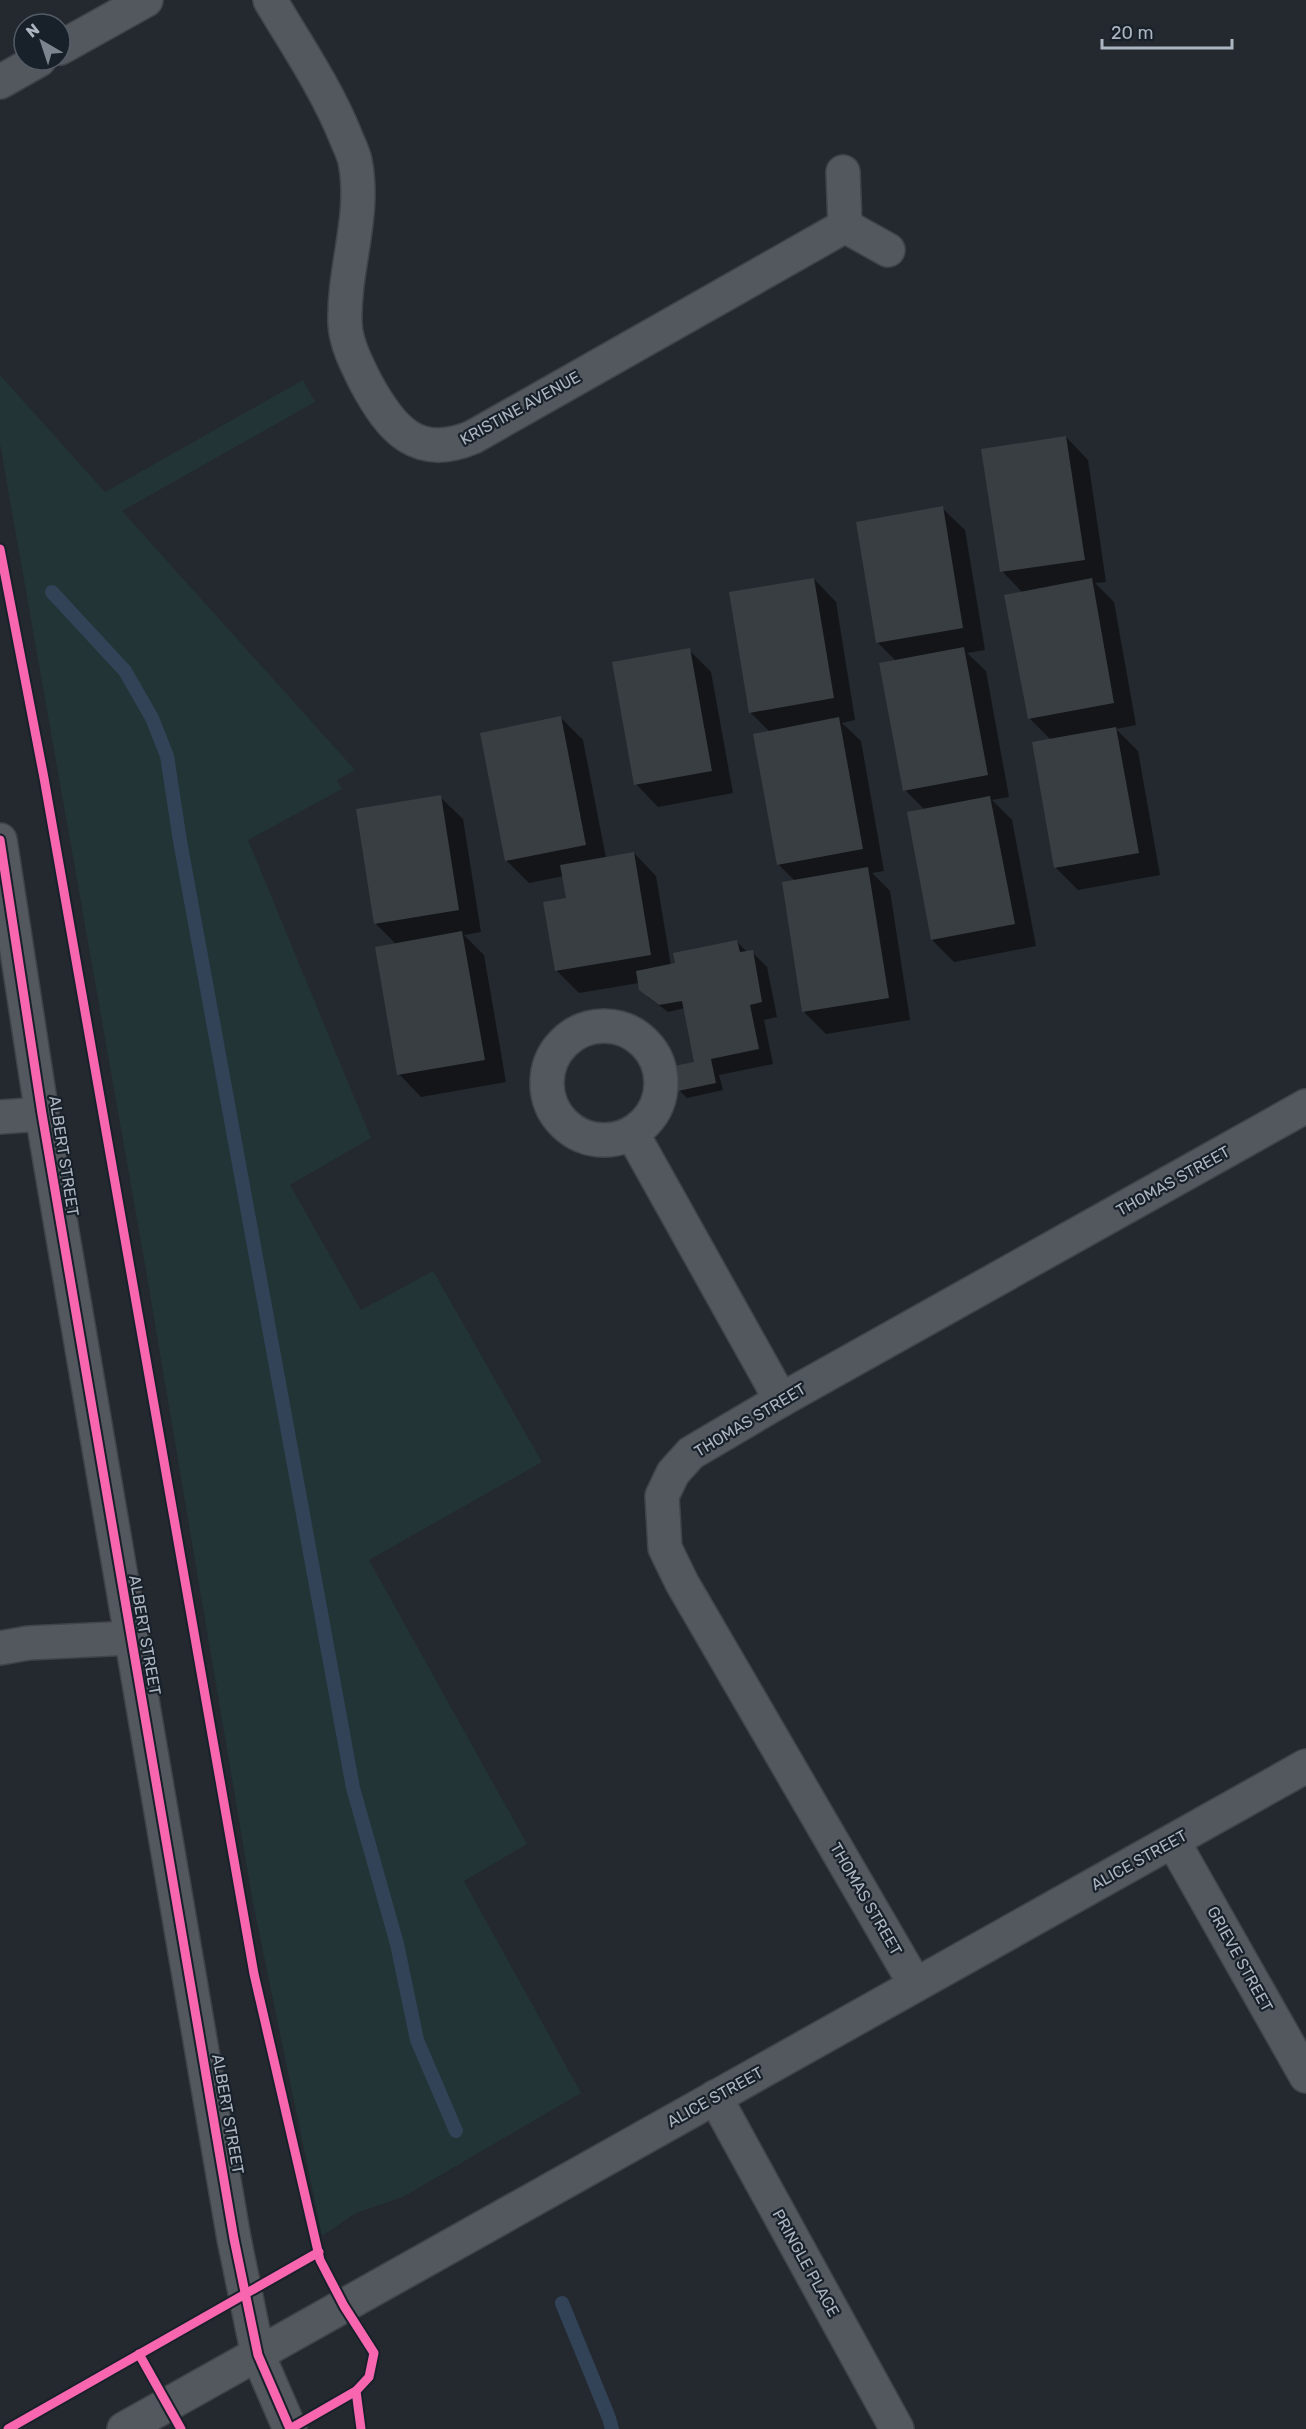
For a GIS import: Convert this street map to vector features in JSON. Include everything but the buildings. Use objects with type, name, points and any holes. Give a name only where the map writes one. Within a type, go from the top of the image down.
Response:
[{"type":"street","points":[[72,41],[146,0]]},
{"type":"street","name":"KRISTINE AVENUE","points":[[270,0],[334,110],[354,159],[359,198],[347,289],[345,325],[354,362],[382,412],[395,427],[414,440],[433,446],[456,444],[473,437],[845,226]]},
{"type":"street","points":[[0,81],[17,72]]},
{"type":"street","points":[[843,171],[845,226],[888,250]]},
{"type":"street","name":"ALBERT STREET","points":[[0,840],[42,1114],[236,2250],[258,2355],[290,2429]]},
{"type":"street","name":"THOMAS STREET","points":[[915,1984],[682,1583],[665,1548],[662,1496],[673,1473],[691,1453],[781,1400],[1306,1106]]},
{"type":"street","points":[[0,1117],[42,1114]]},
{"type":"street","points":[[632,1133],[781,1400]]},
{"type":"street","points":[[0,1648],[28,1644],[130,1638]]},
{"type":"street","name":"ALICE STREET","points":[[124,2429],[1306,1766]]},
{"type":"street","name":"GRIEVE STREET","points":[[1173,1841],[1306,2076]]},
{"type":"street","name":"PRINGLE PLACE","points":[[715,2097],[897,2429]]},
{"type":"shaded area","points":[[0,375],[105,492],[303,380],[315,402],[122,511],[355,770],[337,780],[342,789],[248,840],[371,1138],[290,1185],[361,1310],[433,1271],[542,1462],[369,1560],[527,1844],[464,1881],[581,2093],[403,2197],[356,2213],[322,2236],[253,1903],[144,1259],[0,444]]},
{"type":"waterway","points":[[52,592],[125,671],[152,718],[167,756],[180,841],[353,1788],[397,1944],[417,2040],[456,2131]]},
{"type":"waterway","points":[[562,2303],[612,2429]]},
{"type":"cycle path","points":[[0,549],[44,778],[254,1974],[320,2260],[344,2306],[374,2353],[369,2377],[356,2391],[361,2429]]},
{"type":"cycle path","points":[[0,840],[42,1114],[234,2239],[258,2355],[290,2429]]},
{"type":"cycle path","points":[[8,2429],[319,2252]]},
{"type":"cycle path","points":[[139,2354],[181,2429]]},
{"type":"cycle path","points":[[290,2429],[356,2391]]}]
